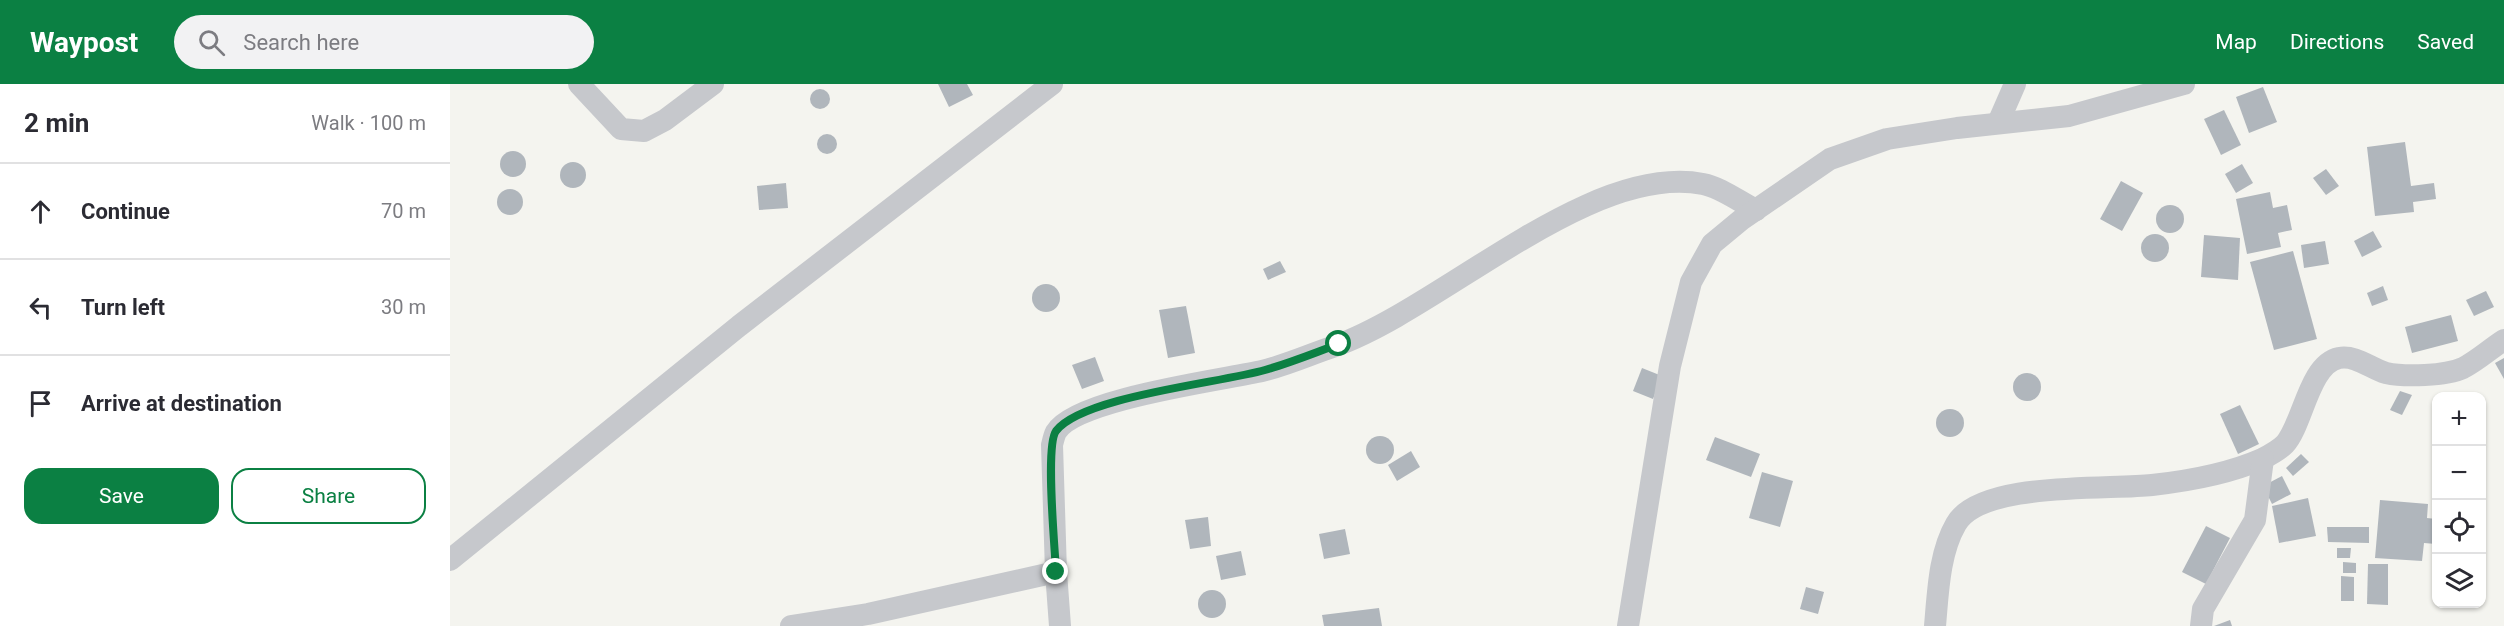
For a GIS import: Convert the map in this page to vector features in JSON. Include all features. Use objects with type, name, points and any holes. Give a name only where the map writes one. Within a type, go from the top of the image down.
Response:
[{"type":"street","points":[[579,84],[621,129],[644,131],[665,120],[713,84]]},
{"type":"street","points":[[450,560],[730,333],[1052,84]]},
{"type":"street","points":[[1998,123],[2015,84]]},
{"type":"street","points":[[1628,626],[1670,366],[1691,282],[1712,244],[1756,210],[1830,159],[1887,139],[1998,123],[2069,116],[2184,84]]},
{"type":"street","points":[[1060,626],[1052,445],[1056,431],[1073,418],[1100,406],[1264,370],[1339,344],[1416,306],[1510,247],[1565,216],[1619,192],[1659,182],[1705,184],[1756,210]]},
{"type":"street","points":[[1935,626],[1947,546],[1957,522],[1980,505],[2021,492],[2151,485],[2202,478],[2263,459],[2285,444],[2311,388],[2326,364],[2338,358],[2352,358],[2386,373],[2420,376],[2461,369],[2504,340]]},
{"type":"street","points":[[2201,626],[2203,609],[2255,520],[2263,459]]},
{"type":"street","points":[[791,626],[868,614],[1056,572]]},
{"type":"building","points":[[938,84],[967,84],[973,95],[949,107]]},
{"type":"building","points":[[2263,87],[2277,122],[2249,133],[2236,97]]},
{"type":"building","points":[[816,89],[824,89],[830,95],[830,103],[824,109],[816,109],[810,103],[810,95]]},
{"type":"building","points":[[2224,110],[2241,145],[2221,155],[2204,119]]},
{"type":"building","points":[[827,134],[834,137],[837,144],[834,151],[827,154],[820,151],[817,144],[820,137]]},
{"type":"building","points":[[2405,142],[2411,186],[2434,183],[2436,199],[2413,202],[2414,212],[2375,216],[2367,147]]},
{"type":"building","points":[[513,151],[522,155],[526,164],[522,173],[513,177],[504,173],[500,164],[504,155]]},
{"type":"building","points":[[573,162],[582,166],[586,175],[582,184],[573,188],[564,184],[560,175],[564,166]]},
{"type":"building","points":[[2242,164],[2253,183],[2236,193],[2225,174]]},
{"type":"building","points":[[2326,169],[2339,186],[2326,195],[2313,178]]},
{"type":"building","points":[[2121,181],[2143,193],[2122,231],[2100,219]]},
{"type":"building","points":[[786,183],[788,208],[759,210],[757,186]]},
{"type":"building","points":[[510,189],[519,193],[523,202],[519,211],[510,215],[501,211],[497,202],[501,193]]},
{"type":"building","points":[[2270,192],[2273,208],[2287,205],[2292,230],[2278,233],[2281,247],[2247,254],[2236,199]]},
{"type":"building","points":[[2170,205],[2180,209],[2184,219],[2180,229],[2170,233],[2160,229],[2156,219],[2160,209]]},
{"type":"building","points":[[2373,231],[2382,247],[2362,257],[2354,241]]},
{"type":"building","points":[[2155,234],[2165,238],[2169,248],[2165,258],[2155,262],[2145,258],[2141,248],[2145,238]]},
{"type":"building","points":[[2204,235],[2240,238],[2238,280],[2201,277]]},
{"type":"building","points":[[2325,241],[2329,264],[2304,268],[2301,245]]},
{"type":"building","points":[[2293,251],[2317,339],[2274,350],[2250,262]]},
{"type":"building","points":[[1280,261],[1286,272],[1268,280],[1263,269]]},
{"type":"building","points":[[1046,284],[1056,288],[1060,298],[1056,308],[1046,312],[1036,308],[1032,298],[1036,288]]},
{"type":"building","points":[[2383,286],[2388,300],[2372,306],[2367,293]]},
{"type":"building","points":[[2486,291],[2494,307],[2474,316],[2466,300]]},
{"type":"building","points":[[1186,306],[1195,353],[1168,358],[1159,310]]},
{"type":"building","points":[[2451,315],[2458,341],[2412,353],[2405,327]]},
{"type":"building","points":[[1095,357],[1104,381],[1082,389],[1072,365]]},
{"type":"building","points":[[2504,358],[2504,379],[2495,363]]},
{"type":"building","points":[[1642,368],[1662,376],[1653,399],[1633,391]]},
{"type":"building","points":[[2027,373],[2037,377],[2041,387],[2037,397],[2027,401],[2017,397],[2013,387],[2017,377]]},
{"type":"building","points":[[2400,391],[2412,395],[2402,415],[2390,410]]},
{"type":"building","points":[[2240,405],[2259,444],[2238,454],[2220,414]]},
{"type":"building","points":[[1950,409],[1960,413],[1964,423],[1960,433],[1950,437],[1940,433],[1936,423],[1940,413]]},
{"type":"building","points":[[1380,436],[1390,440],[1394,450],[1390,460],[1380,464],[1370,460],[1366,450],[1370,440]]},
{"type":"building","points":[[1715,437],[1760,454],[1751,477],[1706,460]]},
{"type":"building","points":[[1411,451],[1420,467],[1397,481],[1388,465]]},
{"type":"building","points":[[2301,454],[2309,462],[2293,476],[2286,468]]},
{"type":"building","points":[[1762,472],[1793,481],[1780,527],[1749,518]]},
{"type":"building","points":[[2282,476],[2291,494],[2272,504],[2263,486]]},
{"type":"building","points":[[2308,498],[2316,536],[2279,543],[2272,506]]},
{"type":"building","points":[[2380,500],[2428,504],[2427,518],[2432,519],[2432,544],[2424,543],[2422,561],[2375,558]]},
{"type":"building","points":[[1208,517],[1211,546],[1190,549],[1185,520]]},
{"type":"building","points":[[2206,526],[2230,538],[2206,584],[2182,572]]},
{"type":"building","points":[[2327,527],[2369,527],[2369,543],[2328,542]]},
{"type":"building","points":[[1345,529],[1350,554],[1324,559],[1319,534]]},
{"type":"building","points":[[2337,548],[2351,548],[2350,558],[2337,558]]},
{"type":"building","points":[[1241,551],[1246,575],[1221,580],[1216,556]]},
{"type":"building","points":[[2343,562],[2356,563],[2356,573],[2343,573]]},
{"type":"building","points":[[2368,564],[2388,564],[2388,605],[2367,604]]},
{"type":"building","points":[[2341,576],[2354,577],[2354,601],[2341,601]]},
{"type":"building","points":[[1806,587],[1824,592],[1818,614],[1800,609]]},
{"type":"building","points":[[1212,590],[1222,594],[1226,604],[1222,614],[1212,618],[1202,614],[1198,604],[1202,594]]},
{"type":"building","points":[[1379,608],[1382,626],[1324,626],[1322,615]]},
{"type":"building","points":[[2230,620],[2232,626],[2214,626]]},
{"type":"route","points":[[1056,572],[1052,445],[1056,431],[1073,418],[1100,406],[1264,370],[1339,344]]}]
